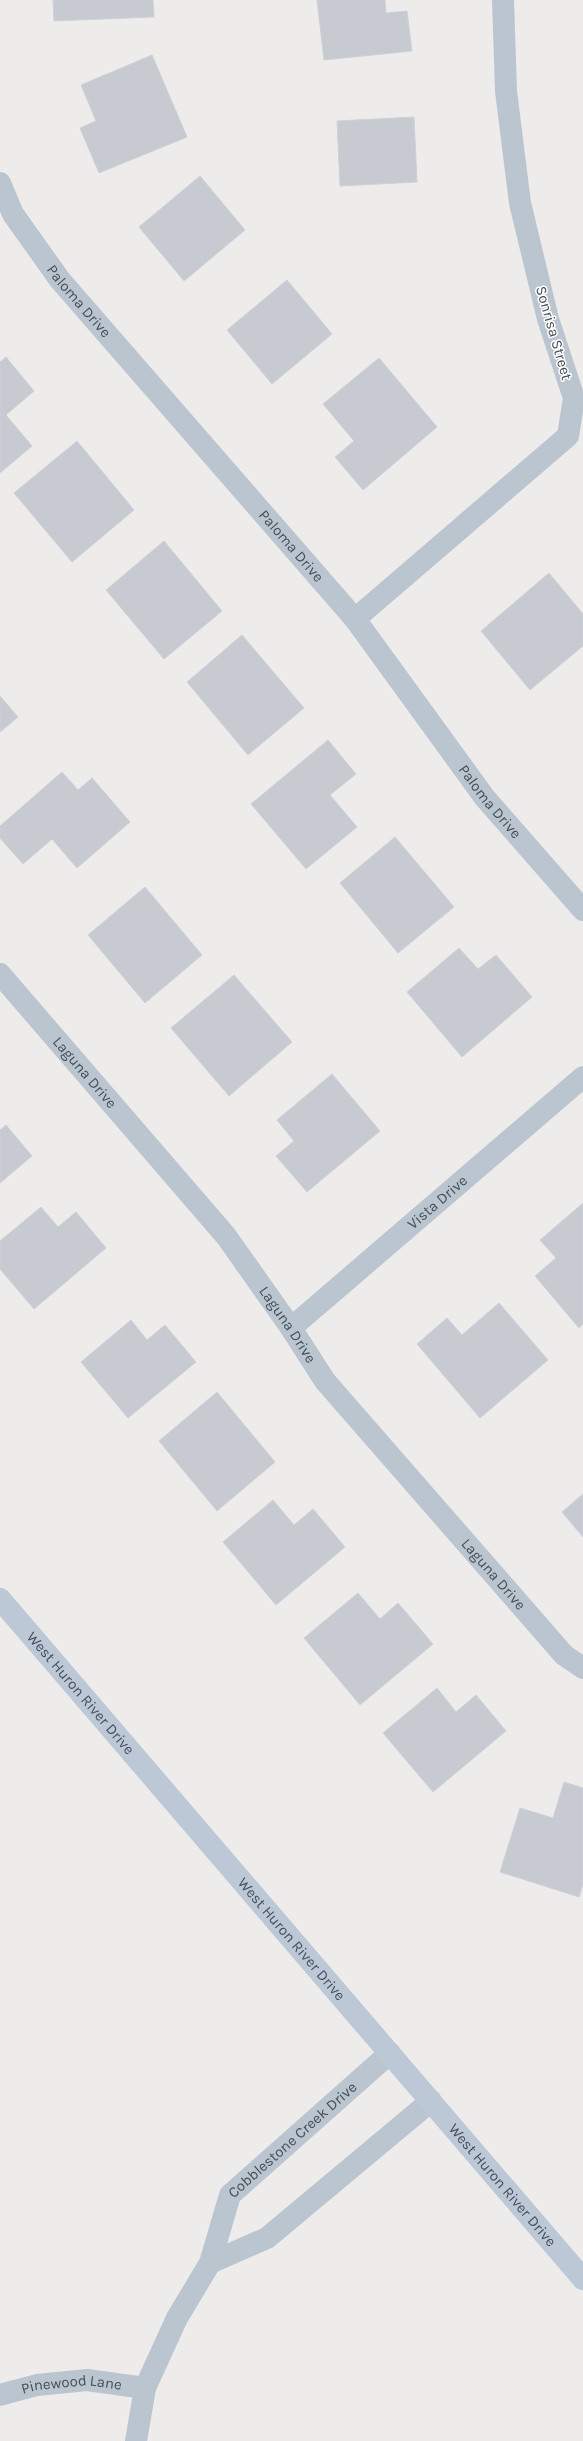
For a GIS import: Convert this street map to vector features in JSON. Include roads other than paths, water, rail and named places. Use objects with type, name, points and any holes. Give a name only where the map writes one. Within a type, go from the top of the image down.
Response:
[{"type":"main road","name":"West Huron River Drive","points":[[0,1599],[583,2278]]},
{"type":"street","name":"Sonrisa Street","points":[[355,619],[568,436],[574,398],[548,319],[520,203],[506,91],[503,0]]},
{"type":"street","name":"Paloma Drive","points":[[0,183],[13,214],[60,280],[355,619],[485,798],[583,910]]},
{"type":"street","name":"Laguna Drive","points":[[0,974],[226,1236],[291,1328],[325,1381],[564,1655],[583,1668]]},
{"type":"street","name":"Vista Drive","points":[[291,1328],[583,1077]]},
{"type":"street","name":"Cobblestone Creek Drive","points":[[136,2441],[145,2388],[177,2318],[210,2263],[230,2194],[390,2053]]},
{"type":"street","points":[[210,2263],[267,2238],[431,2101]]},
{"type":"street","name":"Pinewood Lane","points":[[0,2395],[37,2385],[87,2380],[145,2388]]}]
